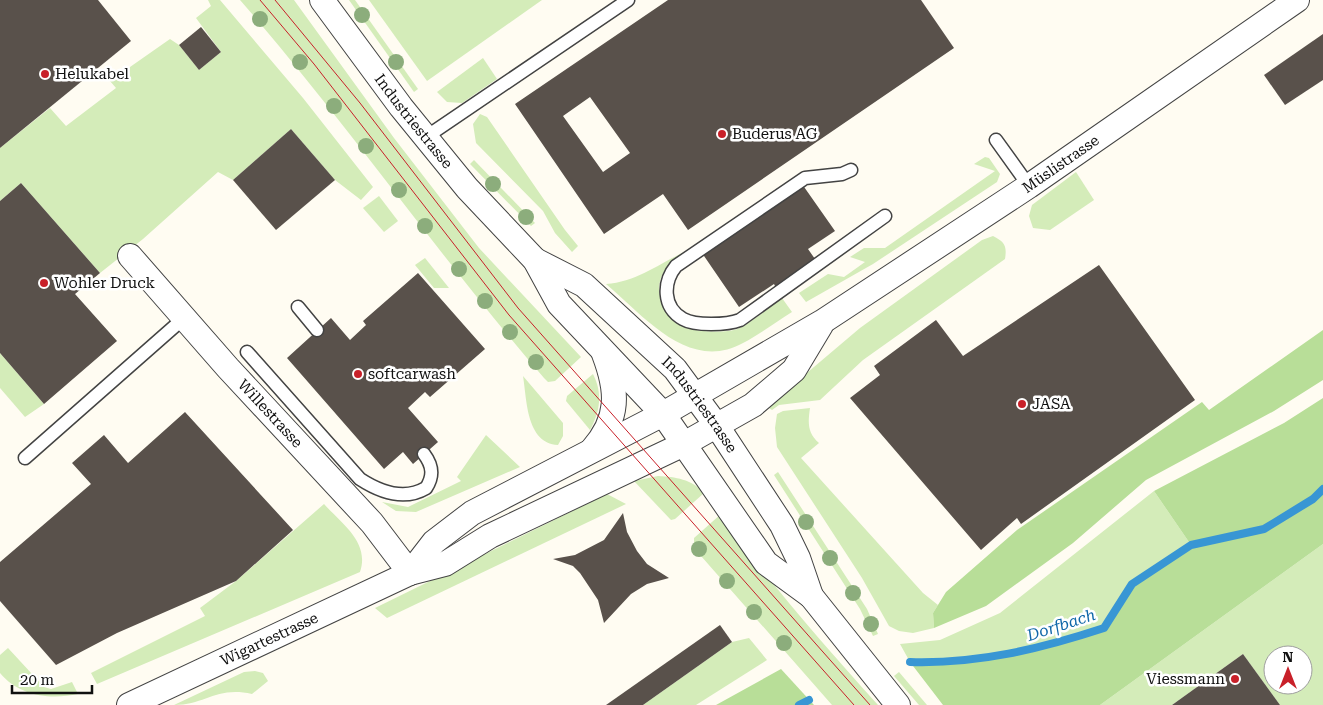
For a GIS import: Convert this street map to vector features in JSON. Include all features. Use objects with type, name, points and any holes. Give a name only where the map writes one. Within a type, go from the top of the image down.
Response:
[{"type":"street","name":"Industriestrasse","points":[[322,0],[467,188],[535,260],[559,304],[663,414],[766,563],[811,596],[892,698]]},
{"type":"street","name":"Müslistrasse","points":[[663,414],[822,322],[1029,186],[1297,0]]},
{"type":"street","name":"Willestrasse","points":[[130,256],[184,318],[372,523],[410,573]]},
{"type":"street","name":"Industriestrasse","points":[[535,260],[584,285],[675,369],[717,426],[782,525],[798,558],[811,596]]},
{"type":"street","name":"Müslistrasse","points":[[684,444],[753,405],[794,370],[822,322]]},
{"type":"street","points":[[589,453],[608,428],[614,403],[611,372],[603,349]]},
{"type":"street","points":[[410,573],[434,542],[472,513],[663,414]]},
{"type":"street","points":[[410,573],[445,564],[490,536],[684,444]]},
{"type":"street","name":"Wigartestrasse","points":[[129,705],[410,573]]},
{"type":"lane","points":[[426,137],[628,0]]},
{"type":"lane","points":[[996,140],[1029,186]]},
{"type":"lane","points":[[851,170],[842,174],[806,178],[676,266],[669,275],[666,286],[667,299],[673,309],[684,320],[731,324],[740,320],[885,216]]},
{"type":"lane","points":[[298,307],[317,330]]},
{"type":"lane","points":[[25,458],[184,318]]},
{"type":"lane","points":[[247,352],[360,479],[371,486],[395,494],[411,495],[420,492],[426,488],[432,476],[432,468],[424,454]]},
{"type":"green space","points":[[208,0],[220,0],[303,98],[373,187],[361,200],[335,180],[291,129],[233,180],[218,172],[143,239],[100,273],[21,183],[0,201],[0,148],[50,108],[66,126],[116,88],[110,81],[170,39],[179,45],[199,70],[221,52],[196,18],[211,6]]},
{"type":"green space","points":[[240,0],[294,0],[394,138],[479,248],[581,357],[555,381],[548,382],[544,378],[505,331],[317,93]]},
{"type":"green space","points":[[349,0],[355,0],[418,89],[414,92]]},
{"type":"green space","points":[[369,0],[542,0],[427,81]]},
{"type":"green space","points":[[483,58],[497,79],[462,103],[447,102],[437,92]]},
{"type":"green space","points":[[480,114],[487,117],[578,246],[572,252],[555,233],[543,211],[476,143],[473,124]]},
{"type":"green space","points":[[985,157],[989,158],[1000,174],[997,182],[873,264],[806,302],[799,293],[828,274],[844,277],[865,262],[850,257],[864,248],[885,248],[995,171],[974,164]]},
{"type":"green space","points":[[474,160],[535,223],[531,226],[470,164]]},
{"type":"green space","points":[[1076,172],[1094,200],[1050,230],[1033,228],[1029,216],[1032,205]]},
{"type":"green space","points":[[379,196],[398,221],[384,232],[363,208]]},
{"type":"green space","points":[[993,236],[1004,245],[1006,251],[1005,259],[863,360],[820,400],[779,405],[772,410],[769,408],[775,400],[860,328],[982,240]]},
{"type":"green space","points":[[684,252],[668,267],[659,284],[660,298],[666,311],[680,325],[707,331],[734,330],[751,321],[782,298],[792,312],[743,343],[723,350],[704,351],[686,346],[669,337],[652,325],[606,284],[617,283],[637,276]]},
{"type":"green space","points":[[425,258],[449,288],[434,288],[415,265]]},
{"type":"green space","points":[[1323,330],[1323,380],[1274,411],[1146,480],[1073,543],[986,606],[934,628],[933,613],[946,592],[1017,530],[1202,402],[1209,410]]},
{"type":"green space","points":[[0,353],[44,404],[25,417],[0,388]]},
{"type":"green space","points":[[593,374],[598,389],[599,402],[590,430],[566,401],[567,396]]},
{"type":"green space","points":[[523,376],[563,423],[563,436],[558,445],[547,442],[534,429],[527,408]]},
{"type":"green space","points":[[1323,398],[1323,544],[1100,705],[943,705],[910,662],[960,660],[1008,654],[1104,628],[1132,584],[1191,545],[1154,491],[1284,423]]},
{"type":"green space","points":[[810,408],[810,431],[819,443],[801,458],[923,593],[938,605],[933,613],[934,628],[913,633],[899,631],[889,626],[862,578],[777,447],[775,428],[777,414],[783,411]]},
{"type":"green space","points":[[486,435],[520,467],[416,512],[396,511],[382,502],[408,507],[461,481],[457,477]]},
{"type":"green space","points":[[778,472],[867,609],[878,634],[873,636],[860,609],[774,475]]},
{"type":"green space","points":[[658,476],[683,480],[699,488],[704,493],[675,519],[671,520],[634,481]]},
{"type":"green space","points":[[1154,491],[1191,545],[1132,584],[1104,628],[1008,653],[960,660],[910,662],[900,644],[940,640],[1000,613]]},
{"type":"green space","points":[[607,494],[626,504],[387,618],[375,608]]},
{"type":"green space","points":[[324,504],[346,526],[358,543],[362,561],[360,572],[97,684],[91,673],[205,616],[200,608],[236,581]]},
{"type":"green space","points":[[721,514],[777,588],[878,705],[832,705],[694,548],[694,538]]},
{"type":"green space","points":[[1323,544],[1323,705],[1280,705],[1273,695],[1313,695],[1313,645],[1263,645],[1263,682],[1243,654],[1172,705],[1100,705]]},
{"type":"green space","points":[[749,638],[767,660],[696,705],[643,705],[732,642]]},
{"type":"green space","points":[[8,648],[44,687],[51,689],[72,682],[78,694],[46,696],[16,687],[0,673],[0,655]]},
{"type":"green space","points":[[781,669],[814,705],[716,705]]},
{"type":"green space","points":[[255,671],[263,673],[268,681],[252,694],[229,692],[195,702],[174,705],[244,672]]},
{"type":"green space","points":[[899,672],[927,705],[919,705],[894,676]]},
{"type":"building","name":"Helukabel","points":[[0,0],[98,0],[131,41],[0,148]]},
{"type":"building","name":"Buderus AG","points":[[668,0],[921,0],[954,48],[688,230],[663,194],[604,234],[515,104]],"holes":[[[590,97],[630,153],[603,172],[563,116]]]},
{"type":"building","points":[[201,27],[221,52],[199,70],[179,45]]},
{"type":"building","points":[[1323,34],[1323,80],[1285,105],[1264,75]]},
{"type":"building","points":[[291,129],[335,180],[276,230],[233,180]]},
{"type":"building","name":"Wohler Druck","points":[[21,183],[100,273],[75,294],[117,341],[44,404],[0,353],[0,201]]},
{"type":"building","points":[[802,184],[835,231],[808,249],[815,259],[776,288],[774,284],[739,307],[702,253]]},
{"type":"building","name":"JASA","points":[[1099,265],[1195,400],[1021,524],[1017,518],[981,550],[850,398],[880,375],[874,366],[936,320],[963,356]]},
{"type":"building","points":[[418,273],[485,349],[430,397],[425,392],[408,408],[438,442],[413,464],[403,452],[384,469],[287,358],[331,318],[350,340],[366,325],[363,321]]},
{"type":"building","points":[[185,412],[293,530],[236,581],[117,633],[56,665],[0,601],[0,562],[91,484],[72,463],[104,435],[128,463]]},
{"type":"building","points":[[623,513],[627,532],[637,551],[647,564],[669,578],[647,584],[631,594],[604,623],[598,600],[580,573],[573,566],[553,559],[575,555],[604,540]]},
{"type":"building","points":[[720,625],[732,642],[643,705],[606,705]]},
{"type":"building","name":"Viessmann","points":[[1243,654],[1263,682],[1263,695],[1273,695],[1280,705],[1172,705]]},
{"type":"waterway","name":"Dorfbach","points":[[910,662],[960,660],[1008,654],[1104,628],[1132,584],[1191,545],[1264,529],[1313,499],[1323,489]]},
{"type":"waterway","name":"Dorfbach","points":[[799,705],[809,700]]},
{"type":"tram line","points":[[260,0],[314,64],[509,315],[854,705]]},
{"type":"tram line","points":[[275,0],[360,103],[518,308],[870,705]]},
{"type":"place","name":"Helukabel","points":[[45,74]]},
{"type":"place","name":"Buderus AG","points":[[722,134]]},
{"type":"place","name":"Wohler Druck","points":[[44,283]]},
{"type":"place","name":"softcarwash","points":[[358,374]]},
{"type":"place","name":"JASA","points":[[1022,404]]},
{"type":"place","name":"Viessmann","points":[[1235,679]]}]
